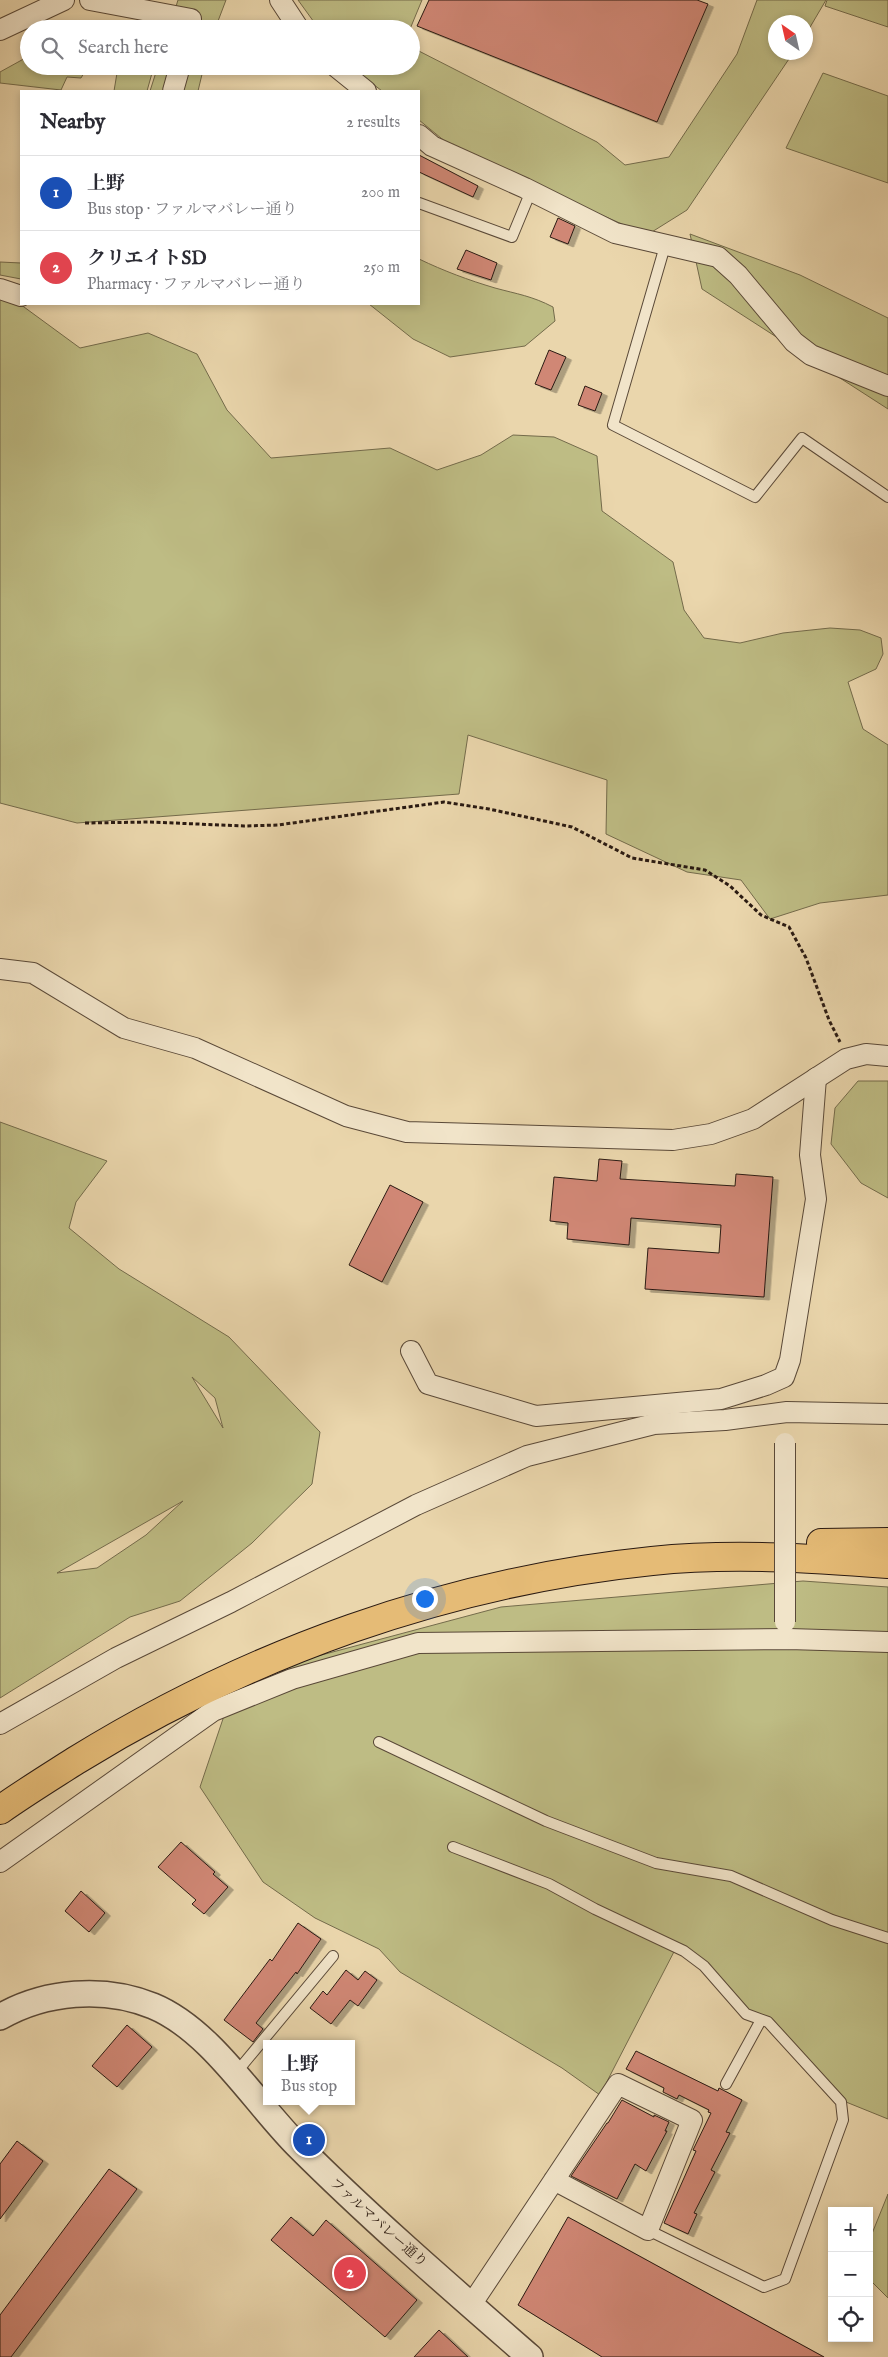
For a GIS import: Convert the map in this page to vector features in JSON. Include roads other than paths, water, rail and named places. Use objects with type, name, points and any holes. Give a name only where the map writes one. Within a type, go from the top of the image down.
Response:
[{"type":"highway","points":[[0,1796],[113,1725],[200,1678],[285,1640],[384,1606],[468,1582],[549,1563],[649,1549],[734,1543],[888,1542]]},
{"type":"highway","points":[[812,1543],[888,1550]]},
{"type":"highway","points":[[0,1810],[118,1735],[206,1688],[289,1650],[383,1618],[471,1593],[552,1575],[653,1561],[733,1557],[813,1558],[888,1564]]},
{"type":"street","points":[[21,20],[64,0]]},
{"type":"street","points":[[90,0],[192,16]]},
{"type":"street","points":[[280,0],[293,20]]},
{"type":"street","points":[[0,30],[20,21]]},
{"type":"street","points":[[173,90],[177,75]]},
{"type":"street","points":[[347,75],[365,90]]},
{"type":"street","points":[[420,136],[432,146],[531,191],[615,233],[718,257],[738,275],[800,346],[811,355],[888,386]]},
{"type":"street","points":[[0,288],[20,296]]},
{"type":"street","points":[[0,968],[33,973],[124,1028],[195,1048],[346,1116],[407,1132],[673,1140],[711,1134],[753,1120],[846,1059],[866,1054],[888,1056]]},
{"type":"street","points":[[411,1351],[428,1384],[536,1416],[721,1399],[766,1385],[784,1377],[790,1360],[816,1199],[810,1155],[816,1078]]},
{"type":"street","points":[[721,1399],[725,1420]]},
{"type":"street","points":[[787,1412],[785,1443],[787,1630]]},
{"type":"street","points":[[0,1724],[116,1658],[231,1602],[416,1505],[527,1456],[654,1424],[725,1420],[787,1412],[888,1414]]},
{"type":"street","points":[[0,1862],[213,1711],[292,1678],[418,1643],[787,1630],[888,1642]]},
{"type":"street","name":"ファルマバレー通り","points":[[0,2017],[20,2006],[45,1999],[83,1993],[118,1995],[153,2006],[183,2022],[210,2046],[284,2132],[332,2180],[530,2357]]},
{"type":"street","points":[[471,2305],[554,2180],[618,2084],[692,2120],[648,2230],[554,2180]]},
{"type":"lane","points":[[420,203],[512,237],[531,191]]},
{"type":"lane","points":[[665,246],[613,425],[755,497],[802,438],[888,496]]},
{"type":"lane","points":[[379,1742],[546,1821],[656,1863],[731,1876],[832,1920],[888,1938]]},
{"type":"lane","points":[[453,1848],[549,1884],[684,1951],[704,1966],[746,2014],[768,2022],[841,2102],[844,2120],[785,2279],[764,2287],[648,2230]]},
{"type":"lane","points":[[234,2074],[333,1956]]},
{"type":"lane","points":[[726,2084],[761,2020]]},
{"type":"place","name":"上野","points":[[309,2140]]},
{"type":"place","name":"クリエイトSD","points":[[350,2273]]}]
